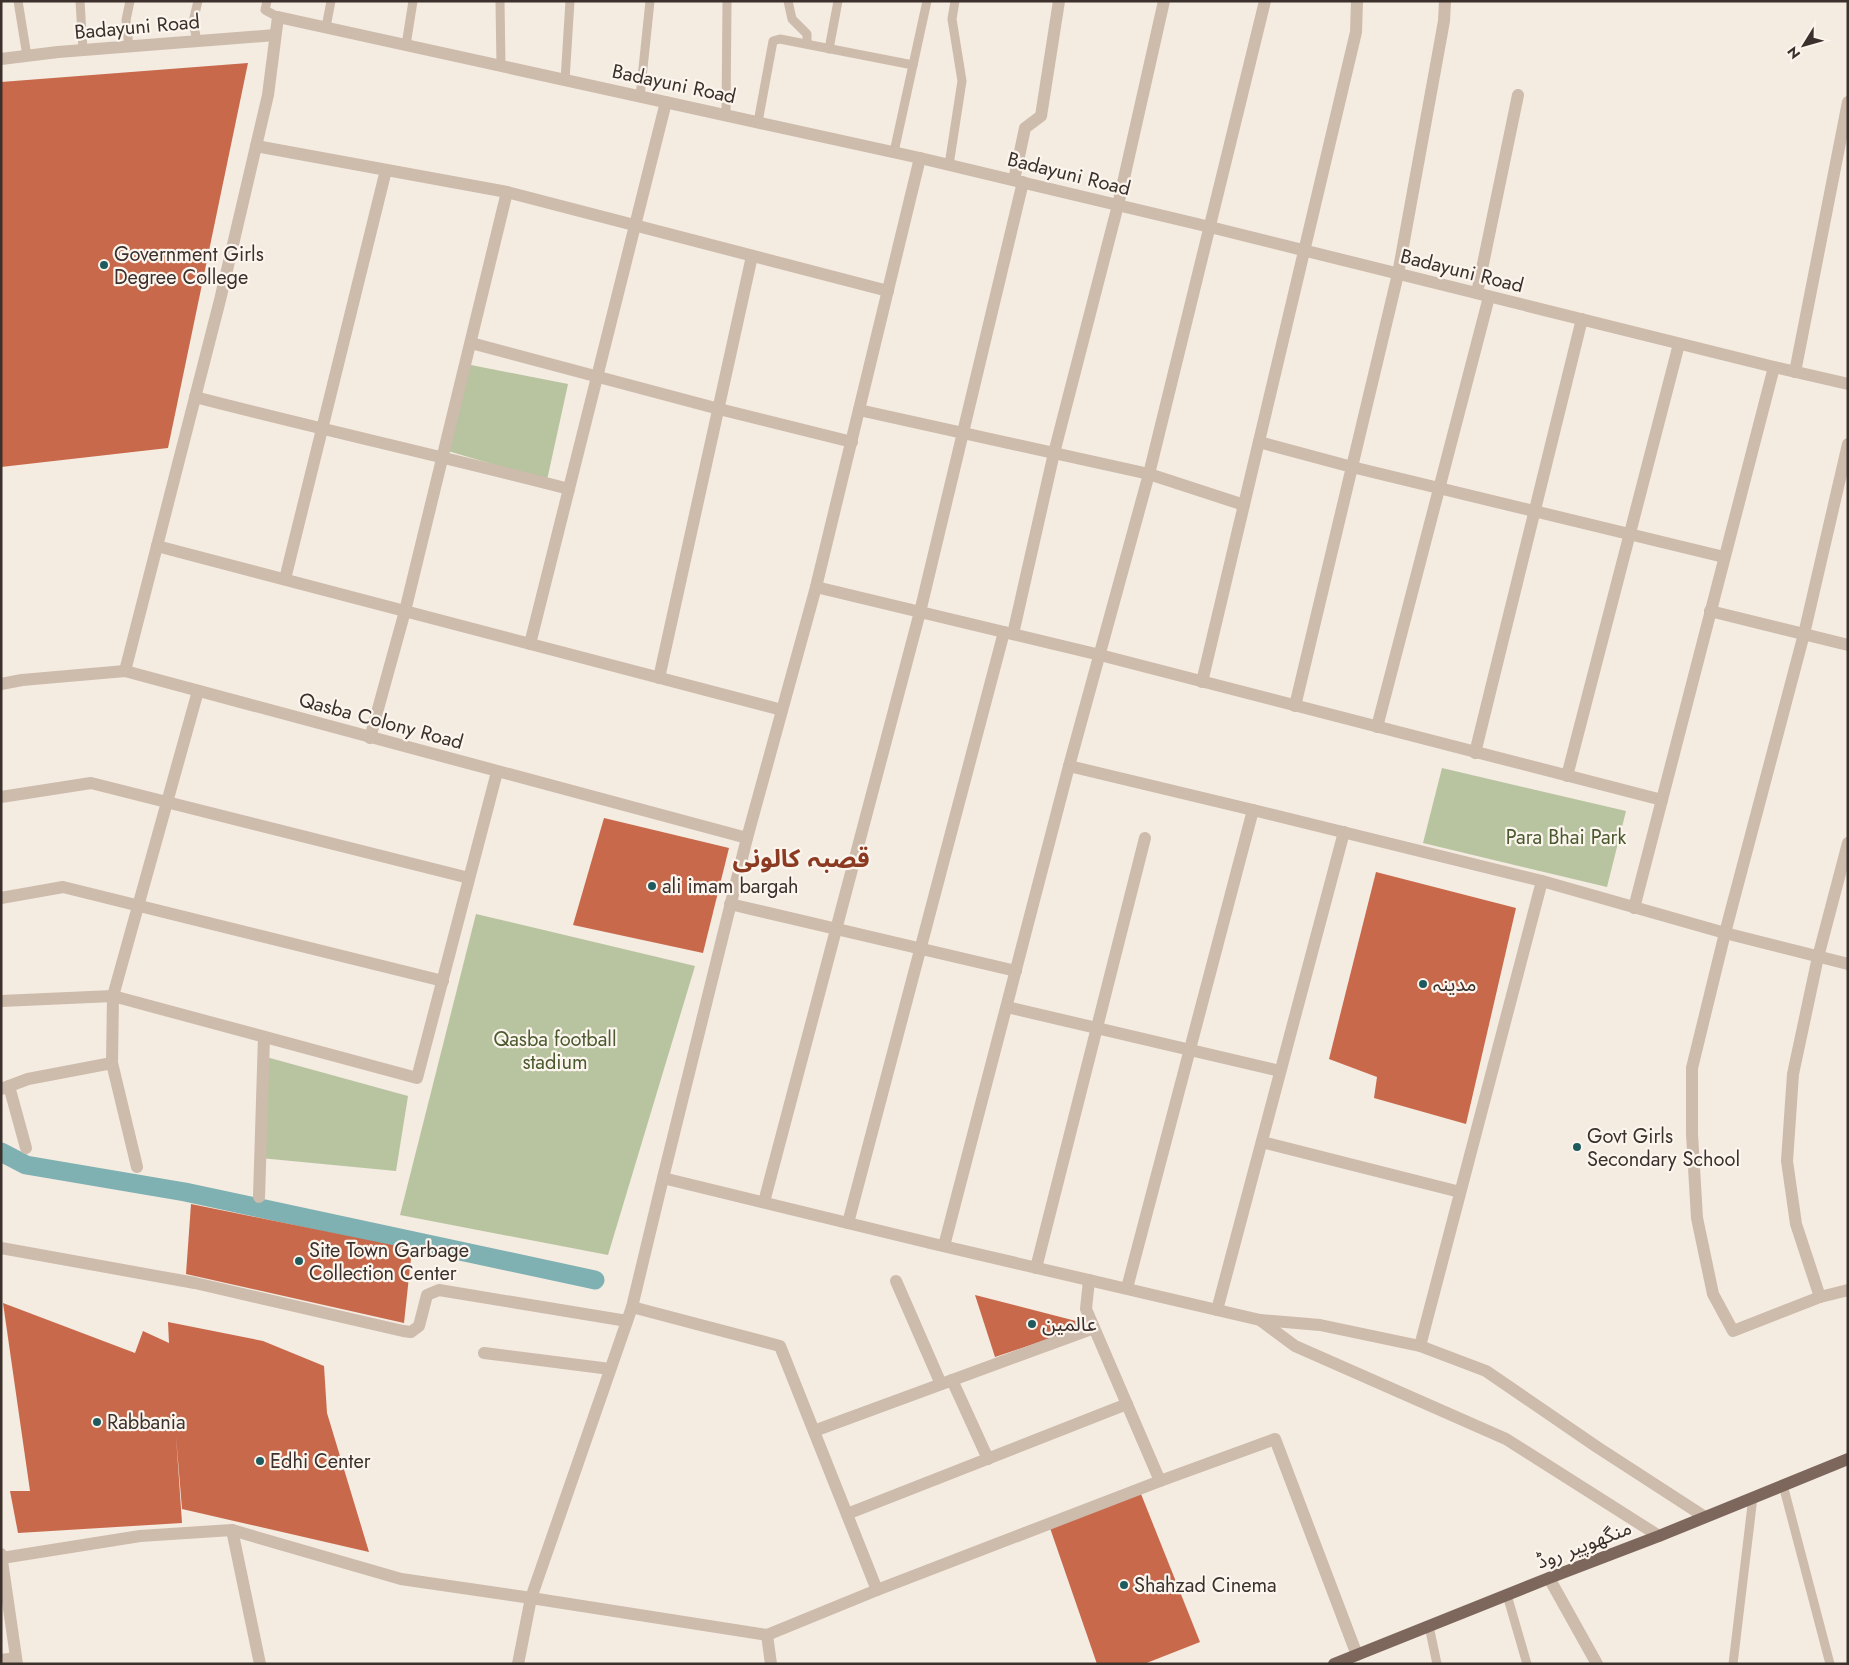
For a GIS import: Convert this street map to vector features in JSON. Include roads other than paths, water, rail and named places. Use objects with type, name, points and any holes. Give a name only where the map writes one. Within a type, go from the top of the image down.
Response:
[{"type":"main road","name":"منگھوپیر روڈ","points":[[1334,1664],[1357,1659],[1429,1626],[1659,1536],[1848,1459]]},
{"type":"street","points":[[764,1202],[920,612],[1018,181],[1025,128],[1041,116],[1059,1]]},
{"type":"street","points":[[848,1223],[921,948],[1009,633],[1118,205],[1164,1]]},
{"type":"street","points":[[944,1246],[1069,766],[1149,474],[1265,1]]},
{"type":"street","points":[[1202,682],[1356,32],[1358,1]]},
{"type":"street","points":[[1295,706],[1398,274],[1444,21],[1445,1]]},
{"type":"street","name":"Badayuni Road","points":[[278,17],[920,158],[1210,227],[1774,367],[1847,382]]},
{"type":"street","points":[[125,672],[220,300],[268,95],[278,17]]},
{"type":"street","name":"Badayuni Road","points":[[1,59],[83,50],[276,35]]},
{"type":"street","points":[[1377,728],[1440,487],[1483,295],[1518,95]]},
{"type":"street","points":[[530,644],[666,102]]},
{"type":"street","points":[[1795,372],[1848,102]]},
{"type":"street","points":[[256,146],[507,192],[888,291]]},
{"type":"street","points":[[518,1664],[531,1598],[632,1307],[730,904],[816,587],[920,158]]},
{"type":"street","points":[[285,579],[386,170]]},
{"type":"street","points":[[370,738],[405,611],[507,192]]},
{"type":"street","points":[[659,678],[752,256]]},
{"type":"street","points":[[1475,753],[1582,320]]},
{"type":"street","points":[[471,343],[719,409],[852,442]]},
{"type":"street","points":[[1567,776],[1679,344]]},
{"type":"street","points":[[1634,908],[1774,367]]},
{"type":"street","points":[[195,397],[322,430],[443,457],[569,489]]},
{"type":"street","points":[[859,410],[1149,474],[1244,505]]},
{"type":"street","points":[[1259,442],[1352,467],[1724,557]]},
{"type":"street","points":[[1848,444],[1804,634],[1725,934],[1692,1068],[1692,1134],[1697,1218],[1714,1294],[1733,1331],[1820,1297],[1848,1290]]},
{"type":"street","points":[[157,546],[782,710]]},
{"type":"street","points":[[816,587],[1100,655],[1662,800]]},
{"type":"street","points":[[1710,612],[1848,645]]},
{"type":"street","name":"Qasba Colony Road","points":[[1,684],[22,680],[125,672],[747,838]]},
{"type":"street","points":[[136,1167],[112,1063],[113,996],[198,691]]},
{"type":"street","points":[[1069,766],[1542,881],[1725,934],[1848,964]]},
{"type":"street","points":[[1,1001],[113,996],[417,1078],[497,772]]},
{"type":"street","points":[[1,797],[91,783],[469,878]]},
{"type":"street","points":[[1127,1288],[1254,810]]},
{"type":"street","points":[[1217,1310],[1344,832]]},
{"type":"street","points":[[1036,1268],[1145,838]]},
{"type":"street","points":[[1820,1297],[1796,1224],[1787,1161],[1793,1074],[1818,957],[1848,843]]},
{"type":"street","points":[[1420,1346],[1542,881]]},
{"type":"street","points":[[1,898],[63,887],[443,981]]},
{"type":"street","points":[[730,904],[1016,971]]},
{"type":"street","points":[[1007,1007],[1280,1071]]},
{"type":"street","points":[[260,1197],[264,1037]]},
{"type":"street","points":[[26,1148],[5,1087],[28,1079],[112,1063]]},
{"type":"street","points":[[1262,1142],[1460,1192]]},
{"type":"street","points":[[663,1178],[1260,1320],[1320,1325],[1420,1346],[1486,1371],[1597,1447],[1705,1517]]},
{"type":"street","points":[[1,1248],[194,1283],[402,1331],[411,1332],[419,1326],[428,1296],[439,1290],[627,1321]]},
{"type":"street","points":[[1089,1280],[1086,1309],[1160,1481]]},
{"type":"street","points":[[896,1281],[946,1382],[988,1459]]},
{"type":"street","points":[[632,1307],[780,1346],[877,1590]]},
{"type":"street","points":[[1260,1320],[1296,1346],[1506,1439],[1659,1536]]},
{"type":"street","points":[[814,1431],[1094,1328]]},
{"type":"street","points":[[484,1353],[610,1369]]},
{"type":"street","points":[[847,1514],[1127,1404]]},
{"type":"street","points":[[2,1558],[140,1536],[232,1530],[400,1579],[767,1636],[877,1590],[1160,1481],[1276,1439],[1357,1659]]},
{"type":"street","points":[[232,1530],[260,1664]]},
{"type":"street","points":[[1,1554],[16,1661],[1,1660]]},
{"type":"street","points":[[1549,1578],[1597,1664]]},
{"type":"street","points":[[767,1636],[771,1664]]},
{"type":"lane","points":[[18,1],[27,56]]},
{"type":"lane","points":[[80,1],[83,50]]},
{"type":"lane","points":[[129,47],[126,20],[130,1]]},
{"type":"lane","points":[[197,41],[193,22],[198,1]]},
{"type":"lane","points":[[266,1],[265,10],[278,17]]},
{"type":"lane","points":[[326,27],[331,1]]},
{"type":"lane","points":[[406,45],[413,1]]},
{"type":"lane","points":[[500,1],[501,66]]},
{"type":"lane","points":[[565,80],[570,1]]},
{"type":"lane","points":[[640,96],[650,1]]},
{"type":"lane","points":[[726,115],[728,1]]},
{"type":"lane","points":[[788,1],[792,19],[807,34],[808,44]]},
{"type":"lane","points":[[829,49],[838,1]]},
{"type":"lane","points":[[894,152],[927,1]]},
{"type":"lane","points":[[949,165],[962,81],[952,19],[955,1]]},
{"type":"lane","points":[[758,122],[773,41],[780,39],[913,65]]},
{"type":"lane","points":[[1783,1485],[1830,1664]]},
{"type":"lane","points":[[1733,1664],[1753,1498]]},
{"type":"lane","points":[[1507,1595],[1527,1664]]},
{"type":"lane","points":[[1429,1626],[1437,1664]]},
{"type":"waterway","points":[[1,1152],[26,1165],[185,1192],[595,1280]]},
{"type":"place","name":"Government Girls Degree College","points":[[104,265]]},
{"type":"place","name":"ali imam bargah","points":[[652,886]]},
{"type":"place","name":"مدینہ","points":[[1423,984]]},
{"type":"place","name":"Govt Girls Secondary School","points":[[1577,1147]]},
{"type":"place","name":"Site Town Garbage Collection Center","points":[[299,1261]]},
{"type":"place","name":"عالمین","points":[[1032,1324]]},
{"type":"place","name":"Rabbania","points":[[97,1422]]},
{"type":"place","name":"Edhi Center","points":[[260,1461]]},
{"type":"place","name":"Shahzad Cinema","points":[[1124,1585]]},
{"type":"district","name":"قصبہ کالونی","points":[[801,858]]},
{"type":"park label","name":"Para Bhai Park","points":[[1566,837]]},
{"type":"park label","name":"Qasba football stadium","points":[[555,1050]]}]
